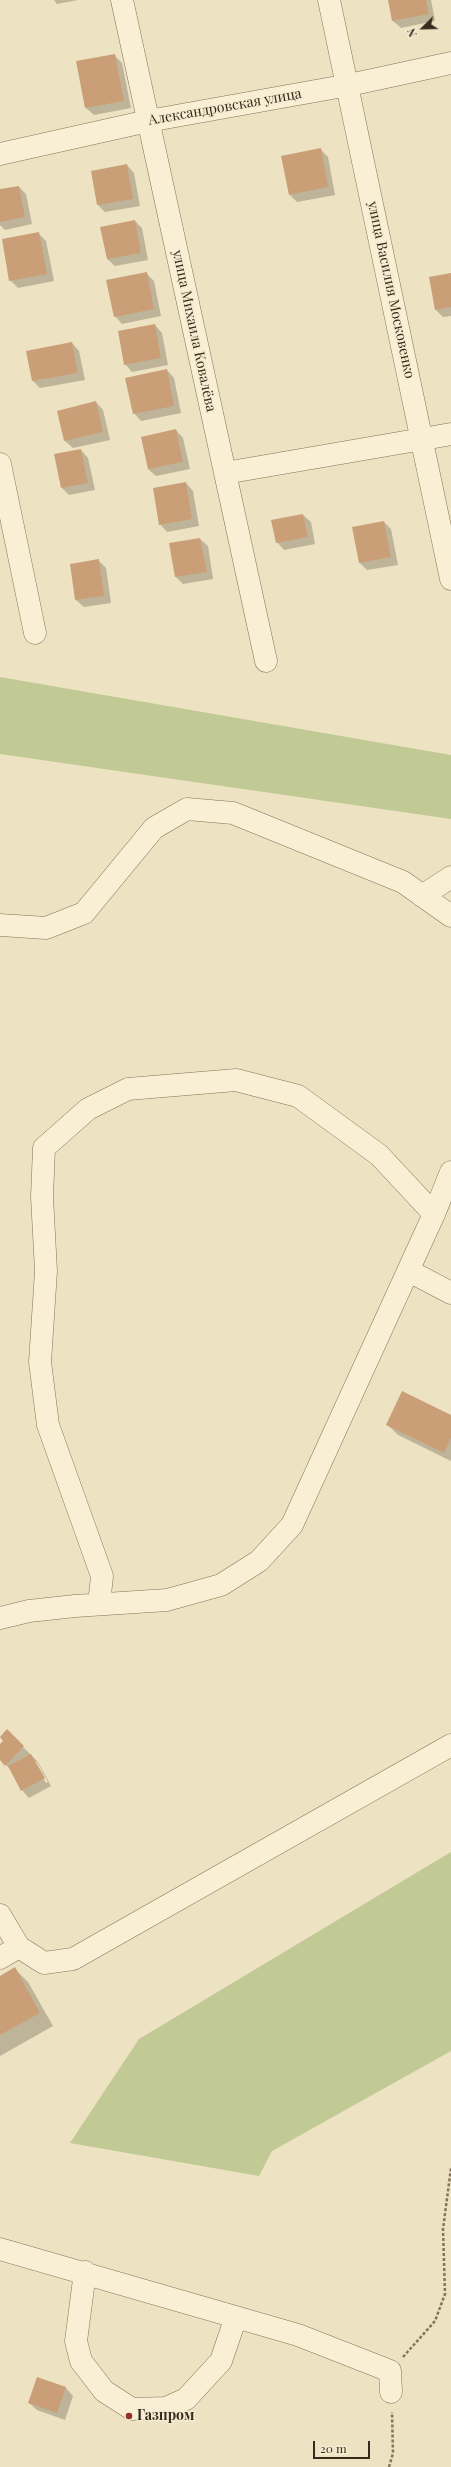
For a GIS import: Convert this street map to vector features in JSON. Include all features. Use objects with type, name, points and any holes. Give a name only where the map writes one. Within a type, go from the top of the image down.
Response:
[{"type":"street","name":"улица Михаила Ковалёва","points":[[122,0],[266,661]]},
{"type":"street","name":"улица Василия Московенко","points":[[329,0],[349,85],[451,579]]},
{"type":"street","name":"Александровская улица","points":[[0,154],[148,121],[349,85],[451,63]]},
{"type":"street","points":[[224,473],[451,434]]},
{"type":"street","points":[[0,464],[35,634]]},
{"type":"street","points":[[0,925],[46,928],[84,913],[154,828],[187,809],[233,813],[403,882],[451,916]]},
{"type":"street","points":[[422,896],[451,877]]},
{"type":"street","points":[[99,1604],[102,1576],[48,1425],[40,1362],[46,1271],[42,1197],[44,1148],[88,1109],[128,1089],[236,1080],[298,1096],[379,1155],[434,1214]]},
{"type":"street","points":[[0,1618],[29,1611],[99,1604],[167,1600],[221,1585],[259,1561],[292,1525],[434,1214],[451,1172]]},
{"type":"street","points":[[408,1271],[451,1294]]},
{"type":"street","points":[[0,1915],[19,1947],[44,1963],[73,1959],[451,1745]]},
{"type":"street","points":[[0,1958],[19,1947]]},
{"type":"street","points":[[0,2249],[85,2272],[298,2335],[391,2381]]},
{"type":"street","points":[[85,2272],[76,2341],[81,2361],[104,2391],[132,2409],[166,2408],[186,2399],[221,2361],[236,2317]]},
{"type":"path","points":[[389,2467],[392,2454],[391,2381],[435,2321],[445,2294],[442,2228],[451,2168]]},
{"type":"green space","points":[[0,677],[451,755],[451,819],[0,754]]},
{"type":"green space","points":[[451,1852],[451,2051],[272,2151],[259,2176],[70,2143],[139,2039]]},
{"type":"building","points":[[388,0],[426,0],[429,14],[392,21]]},
{"type":"building","points":[[115,54],[124,101],[85,108],[76,61]]},
{"type":"building","points":[[321,148],[328,187],[289,195],[281,156]]},
{"type":"building","points":[[127,164],[133,199],[97,205],[91,171]]},
{"type":"building","points":[[19,186],[25,217],[0,222],[0,189]]},
{"type":"building","points":[[135,220],[141,253],[107,259],[100,227]]},
{"type":"building","points":[[39,232],[47,274],[9,281],[2,239]]},
{"type":"building","points":[[147,272],[154,309],[114,317],[106,280]]},
{"type":"building","points":[[451,273],[451,307],[435,310],[429,277]]},
{"type":"building","points":[[155,324],[161,358],[124,365],[118,331]]},
{"type":"building","points":[[72,342],[78,373],[32,381],[26,351]]},
{"type":"building","points":[[167,369],[174,406],[133,414],[125,378]]},
{"type":"building","points":[[96,401],[103,432],[64,441],[57,411]]},
{"type":"building","points":[[176,429],[183,462],[148,469],[141,437]]},
{"type":"building","points":[[81,449],[88,483],[61,488],[54,454]]},
{"type":"building","points":[[186,482],[192,519],[159,525],[153,488]]},
{"type":"building","points":[[303,514],[308,537],[276,543],[271,520]]},
{"type":"building","points":[[384,521],[391,557],[359,563],[352,527]]},
{"type":"building","points":[[200,538],[207,572],[175,577],[169,543]]},
{"type":"building","points":[[99,559],[104,596],[75,600],[70,564]]},
{"type":"building","points":[[402,1391],[451,1415],[451,1438],[444,1453],[386,1425]]},
{"type":"building","points":[[7,1729],[24,1746],[5,1766],[0,1760],[0,1744],[3,1741],[0,1737]]},
{"type":"building","points":[[31,1754],[45,1778],[21,1791],[8,1766]]},
{"type":"building","points":[[15,1967],[40,2013],[0,2035],[0,1976]]},
{"type":"building","points":[[37,2377],[66,2387],[57,2413],[28,2403]]},
{"type":"place","name":"Газпром","points":[[129,2416]]}]
